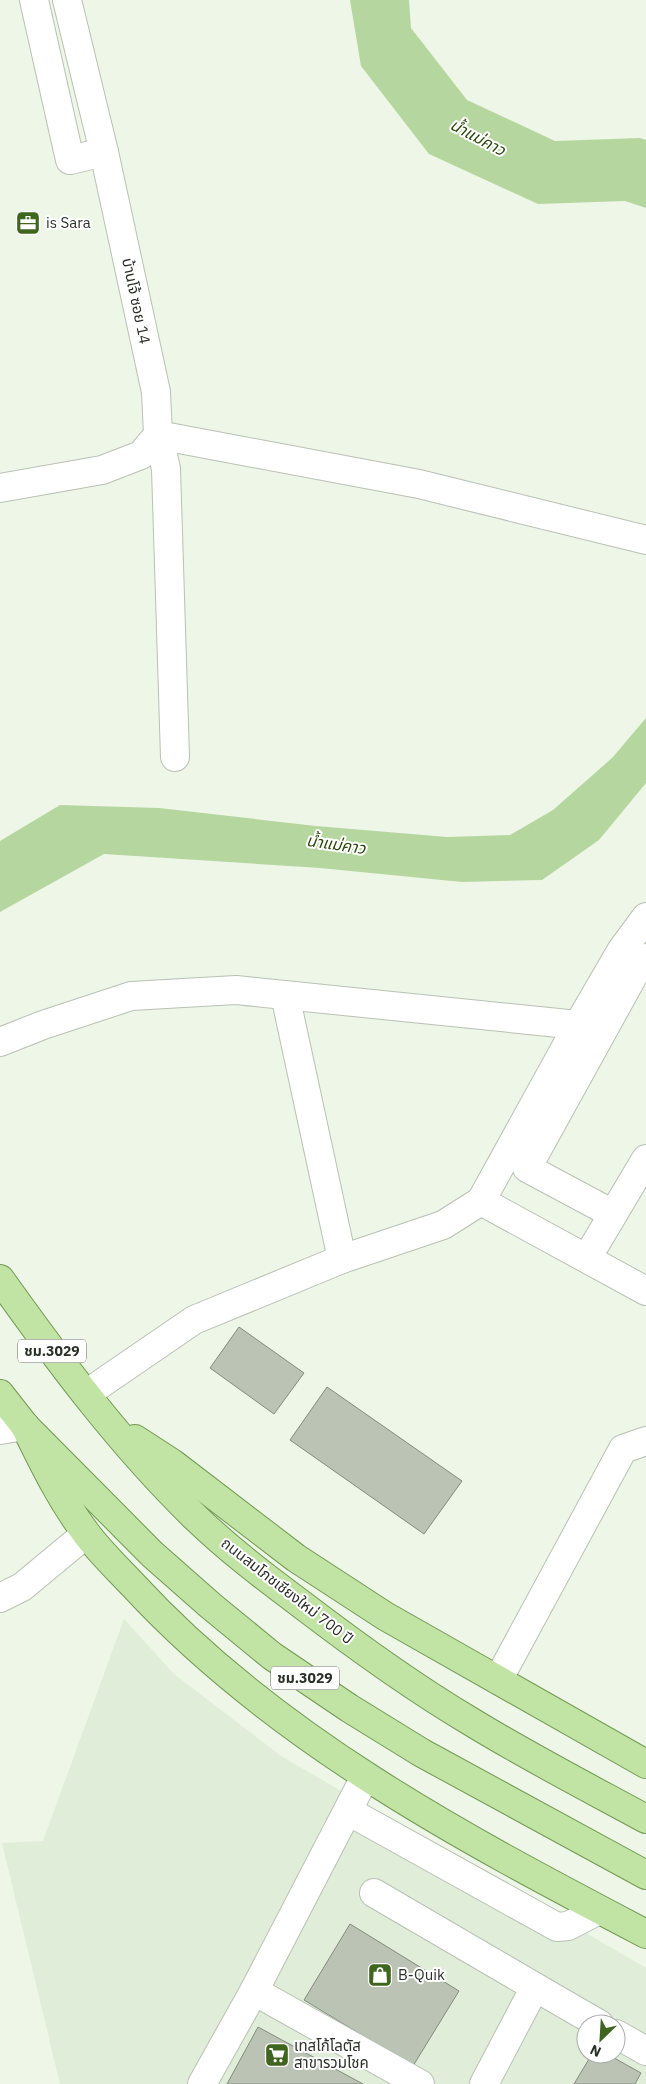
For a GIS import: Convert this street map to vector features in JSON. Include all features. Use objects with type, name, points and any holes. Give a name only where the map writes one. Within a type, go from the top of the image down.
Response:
[{"type":"main road","name":"ถนนสมโภชเชียงใหม่ 700 ปี","points":[[0,1279],[106,1421],[154,1475],[197,1519],[268,1579],[365,1653],[469,1721],[579,1784],[646,1819]]},
{"type":"main road","name":"ชม.3029","points":[[0,1394],[13,1428],[211,1606],[272,1656],[349,1708],[422,1753],[646,1875]]},
{"type":"main road","points":[[106,1421],[172,1463],[296,1558],[385,1616],[646,1764]]},
{"type":"main road","points":[[13,1428],[53,1482],[86,1534],[164,1618],[228,1675],[279,1715],[365,1777],[504,1858],[646,1934]]},
{"type":"street","points":[[34,0],[70,160],[104,152]]},
{"type":"street","name":"บ้านโจ้ ซอย 14","points":[[67,0],[104,152],[156,392],[154,439]]},
{"type":"street","points":[[0,488],[102,470],[141,456],[154,439]]},
{"type":"street","points":[[154,439],[418,484],[646,540]]},
{"type":"street","points":[[154,439],[163,455],[166,469],[175,757]]},
{"type":"street","points":[[86,1394],[194,1320],[342,1259],[443,1225],[482,1200],[578,1025],[621,951],[646,917]]},
{"type":"street","points":[[613,1214],[527,1168],[644,958],[646,959]]},
{"type":"street","points":[[0,1042],[43,1025],[130,996],[236,990],[578,1025]]},
{"type":"street","points":[[285,995],[342,1259]]},
{"type":"street","points":[[587,1258],[646,1159]]},
{"type":"street","points":[[482,1200],[646,1291]]},
{"type":"street","points":[[498,1680],[623,1449],[646,1440]]},
{"type":"street","points":[[0,1598],[22,1587],[86,1534]]},
{"type":"street","points":[[202,2084],[254,1990],[365,1777]]},
{"type":"street","points":[[348,1811],[557,1927],[568,1926],[599,1910]]},
{"type":"street","points":[[374,1893],[582,2014]]},
{"type":"street","points":[[484,2084],[535,1987]]},
{"type":"street","points":[[254,1990],[420,2084]]},
{"type":"street","points":[[626,2040],[646,2051]]},
{"type":"shaded area","points":[[124,1619],[174,1674],[281,1756],[646,1968],[646,2084],[60,2084],[2,1843],[43,1841]]},
{"type":"water","name":"น้ำแม่คาว","points":[[350,0],[409,0],[411,28],[467,100],[555,141],[640,138],[646,140],[646,208],[625,201],[538,204],[429,154],[361,66]]},
{"type":"water","name":"น้ำแม่คาว","points":[[646,718],[646,783],[599,840],[542,880],[462,882],[320,868],[104,854],[0,912],[0,841],[60,805],[159,808],[316,826],[447,837],[510,835],[553,810],[612,758]]},
{"type":"building","points":[[239,1327],[304,1373],[274,1414],[210,1368]]},
{"type":"building","points":[[327,1387],[462,1481],[424,1534],[290,1440]]},
{"type":"building","points":[[350,1924],[459,1991],[413,2066],[304,2000]]},
{"type":"building","name":"เทสโก้โลตัส สาขารวมโชค","points":[[258,2027],[363,2084],[227,2084]]},
{"type":"building","points":[[586,2064],[625,2064],[641,2073],[635,2084],[574,2084]]},
{"type":"place","name":"is Sara","points":[[28,223]]},
{"type":"place","name":"B-Quik","points":[[380,1975]]},
{"type":"place","name":"เทสโก้โลตัส สาขารวมโชค","points":[[277,2055]]}]
